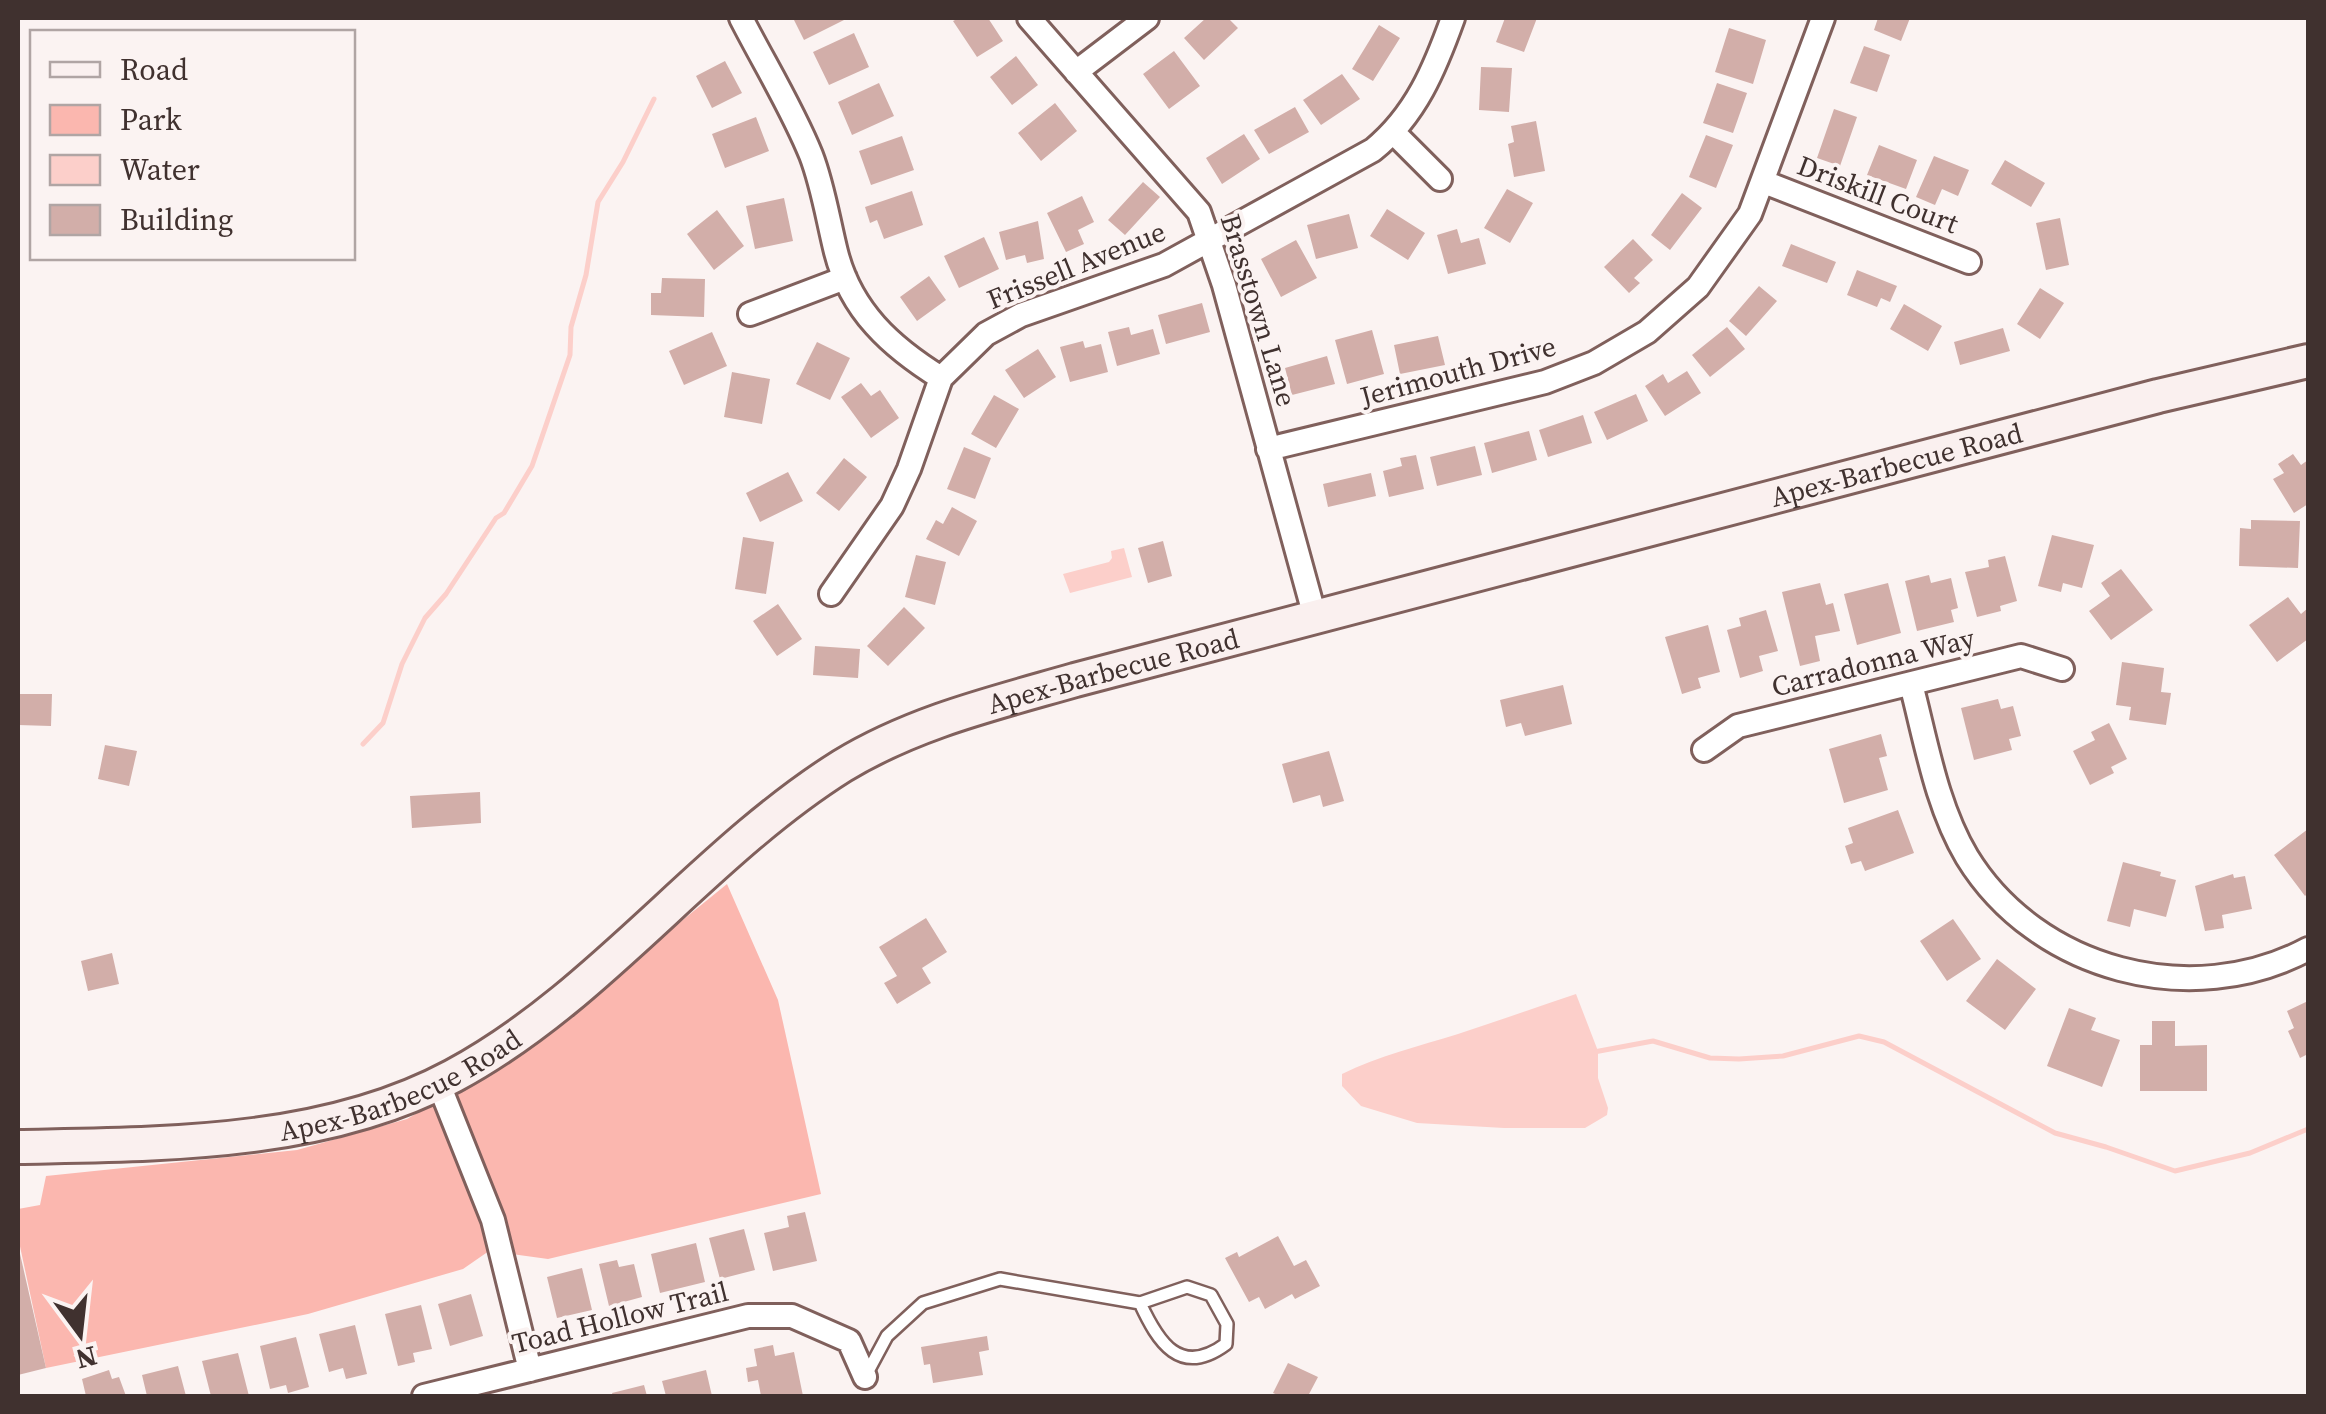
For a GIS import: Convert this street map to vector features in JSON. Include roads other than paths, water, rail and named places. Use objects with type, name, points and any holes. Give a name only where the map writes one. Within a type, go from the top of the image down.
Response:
[{"type":"street","points":[[741,18],[812,158],[844,278],[863,313],[896,349],[941,378]]},
{"type":"street","name":"Brasstown Lane","points":[[1029,18],[1199,212],[1315,616]]},
{"type":"street","points":[[1076,72],[1148,18]]},
{"type":"street","name":"Frissell Avenue","points":[[831,594],[892,506],[941,378],[968,350],[1004,323],[1137,277],[1350,163],[1394,133],[1425,86],[1453,18]]},
{"type":"street","name":"Jerimouth Drive","points":[[1268,449],[1545,382],[1594,363],[1647,332],[1698,286],[1734,239],[1764,182],[1823,18]]},
{"type":"street","points":[[1394,133],[1440,178]]},
{"type":"street","name":"Driskill Court","points":[[1764,182],[1969,262]]},
{"type":"street","points":[[750,314],[844,278]]},
{"type":"street","name":"Apex-Barbecue Road","points":[[18,1147],[134,1144],[268,1134],[344,1118],[438,1082],[532,1024],[612,960],[757,830],[841,767],[894,738],[968,710],[2158,396],[2308,361]]},
{"type":"street","name":"Carradonna Way","points":[[1704,750],[1738,726],[2021,656],[2062,669]]},
{"type":"street","points":[[1911,684],[1956,835],[1983,879],[2038,933],[2108,968],[2163,977],[2242,974],[2308,948]]},
{"type":"street","points":[[438,1082],[493,1220],[530,1370]]},
{"type":"street","name":"Toad Hollow Trail","points":[[424,1396],[748,1316],[792,1316],[849,1342],[865,1377]]},
{"type":"lane","points":[[865,1377],[887,1336],[923,1304],[1000,1279],[1140,1303],[1187,1287],[1211,1295],[1227,1324],[1226,1344],[1193,1358],[1169,1352],[1150,1326],[1140,1303]]},
{"type":"water","points":[[1124,548],[1132,577],[1070,593],[1063,574],[1109,562],[1111,551]]},
{"type":"water","points":[[1576,994],[1598,1051],[1598,1078],[1608,1108],[1607,1115],[1585,1128],[1417,1123],[1361,1106],[1342,1086],[1342,1074],[1370,1062]]},
{"type":"waterway","points":[[363,744],[383,723],[402,664],[425,618],[446,594],[496,518],[504,513],[532,466],[570,355],[571,327],[586,275],[598,202],[654,99]]},
{"type":"waterway","points":[[1594,1052],[1653,1041],[1710,1058],[1739,1059],[1783,1056],[1859,1036],[1884,1042],[2055,1133],[2175,1171],[2250,1153],[2308,1129]]}]
